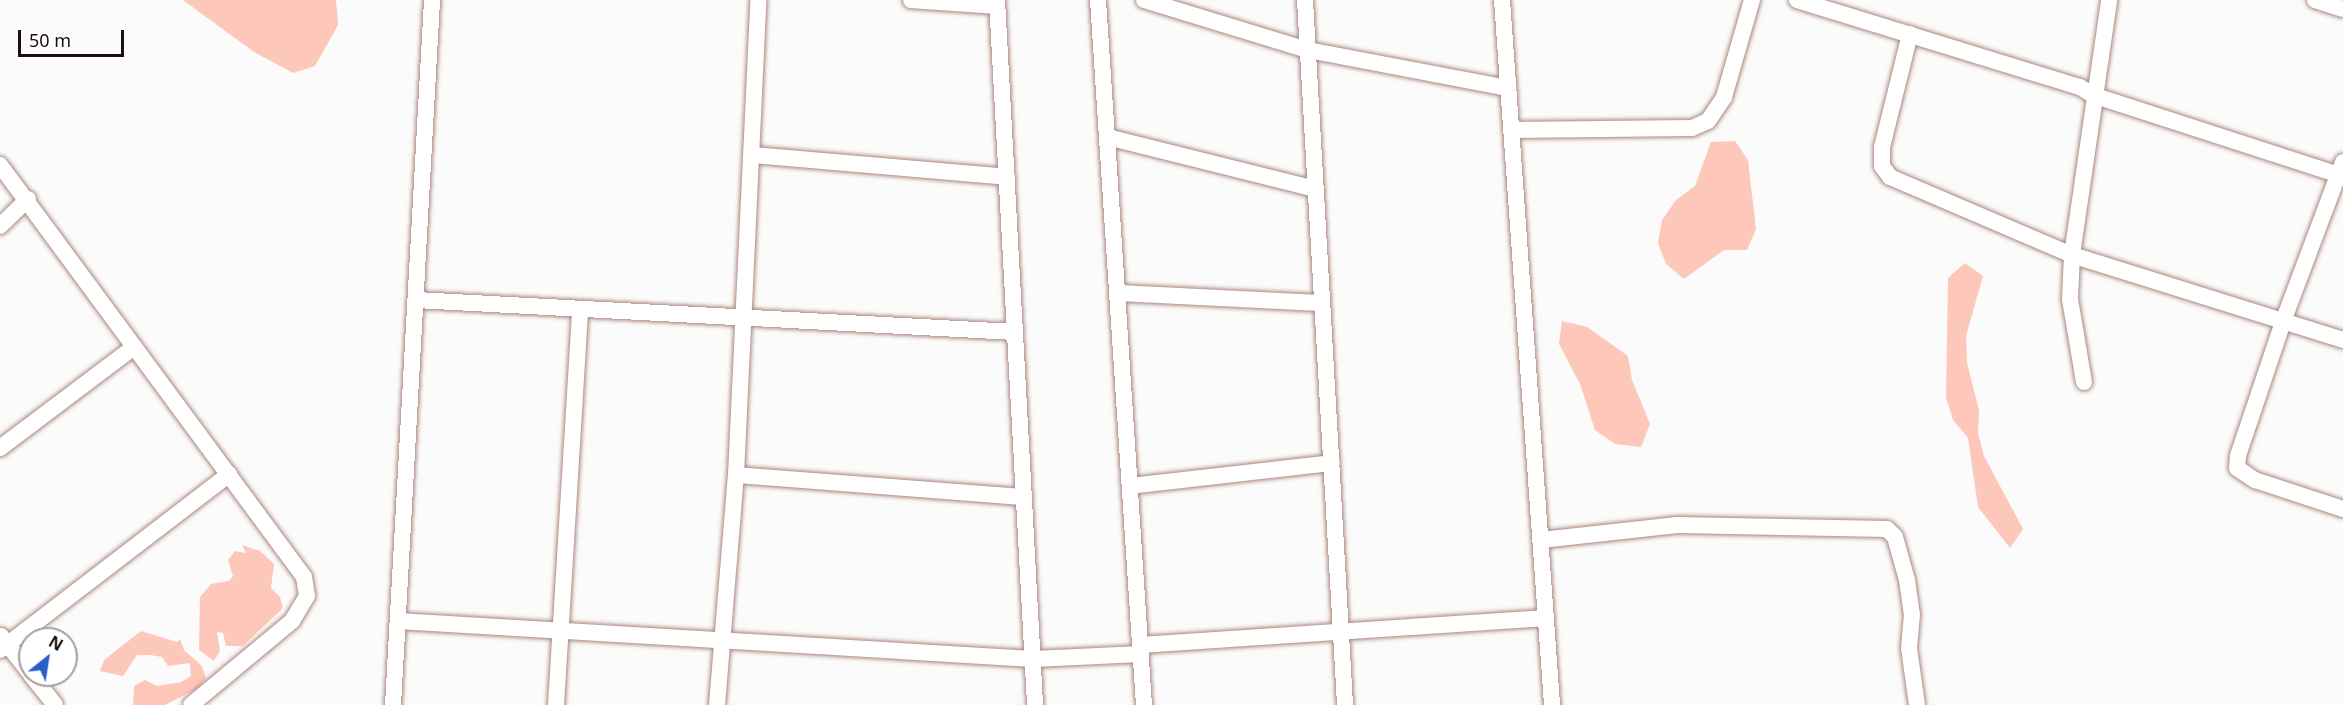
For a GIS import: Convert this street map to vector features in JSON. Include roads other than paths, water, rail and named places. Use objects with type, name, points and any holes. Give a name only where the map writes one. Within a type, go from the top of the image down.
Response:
[{"type":"street","points":[[393,705],[432,0]]},
{"type":"street","points":[[717,705],[720,640],[736,475],[758,0]]},
{"type":"street","points":[[911,0],[997,3],[1035,705]]},
{"type":"street","points":[[1098,0],[1144,705]]},
{"type":"street","points":[[1144,0],[1308,50],[1508,88]]},
{"type":"street","points":[[1305,0],[1345,705]]},
{"type":"street","points":[[1502,0],[1552,705]]},
{"type":"street","points":[[1511,130],[1692,128],[1708,121],[1724,97],[1752,0]]},
{"type":"street","points":[[1797,0],[2080,87],[2093,95],[2341,171],[2284,320],[2237,468],[2255,480],[2343,509]]},
{"type":"street","points":[[2084,382],[2070,299],[2072,255],[2093,95],[2109,0]]},
{"type":"street","points":[[2315,0],[2343,9]]},
{"type":"street","points":[[1910,34],[1882,147],[1882,166],[1890,177],[2072,255],[2343,340]]},
{"type":"street","points":[[1107,137],[1316,189]]},
{"type":"street","points":[[752,155],[1006,177]]},
{"type":"street","points":[[0,165],[28,199],[134,347],[292,558],[304,578],[307,596],[292,621],[191,705]]},
{"type":"street","points":[[0,226],[28,199]]},
{"type":"street","points":[[1117,293],[1323,303]]},
{"type":"street","points":[[416,300],[1015,332]]},
{"type":"street","points":[[556,705],[580,309]]},
{"type":"street","points":[[0,448],[134,347]]},
{"type":"street","points":[[1130,486],[1332,463]]},
{"type":"street","points":[[18,660],[2,643],[229,474]]},
{"type":"street","points":[[736,475],[1024,497]]},
{"type":"street","points":[[1541,540],[1677,525],[1887,529],[1895,537],[1907,580],[1912,614],[1909,648],[1917,705]]},
{"type":"street","points":[[398,621],[1033,659],[1341,630],[1546,618]]},
{"type":"street","points":[[41,687],[55,705]]}]
